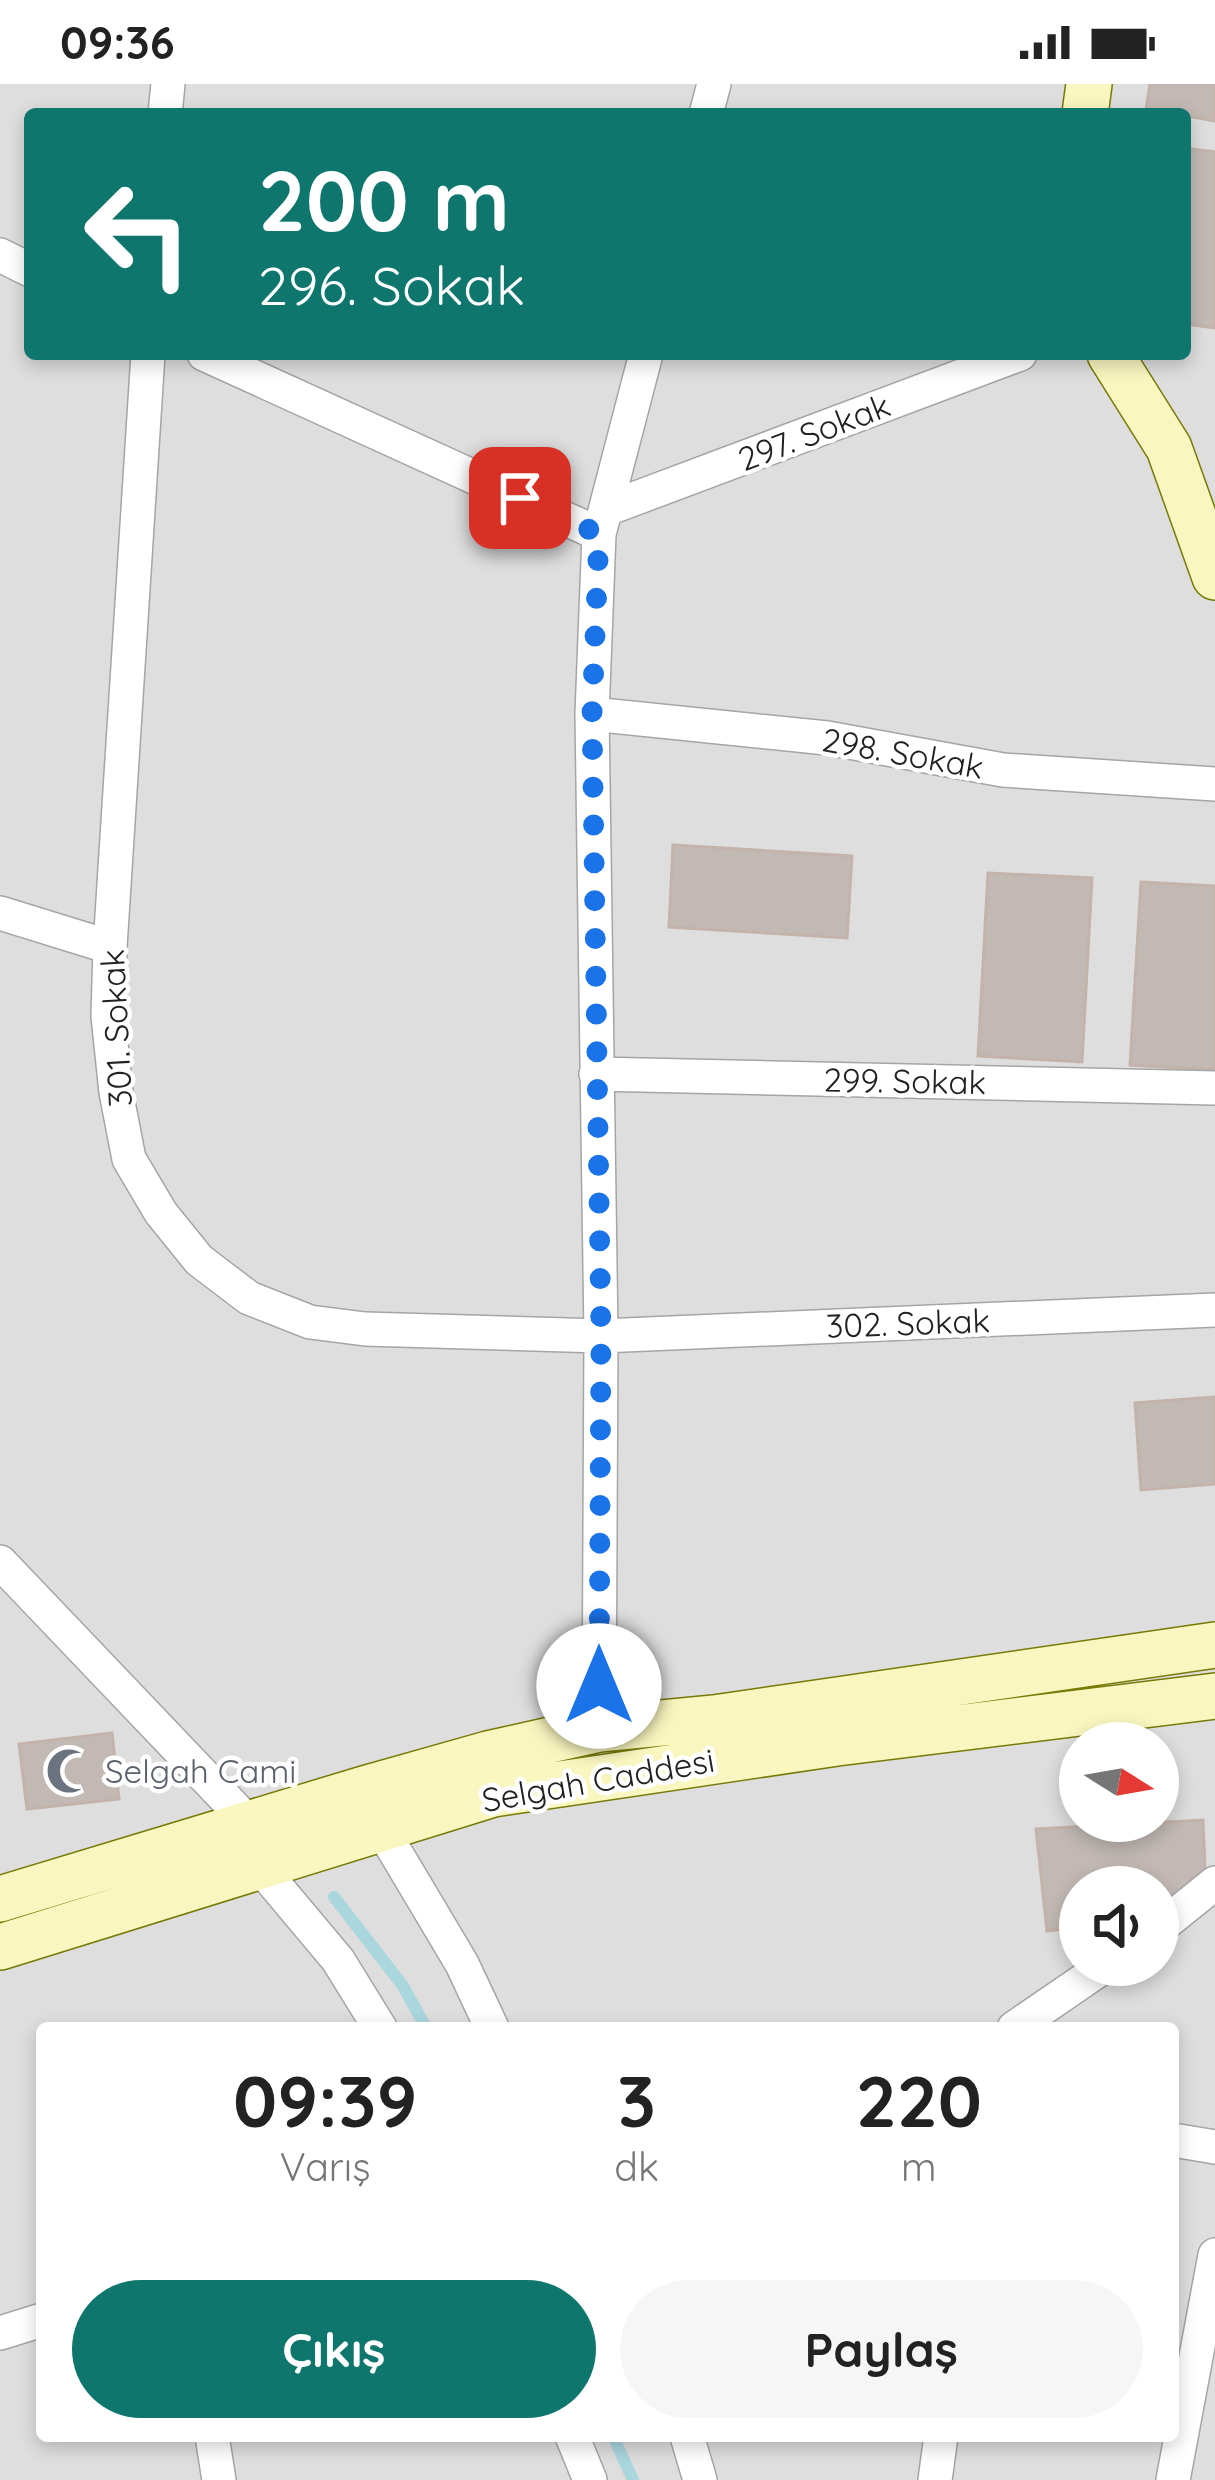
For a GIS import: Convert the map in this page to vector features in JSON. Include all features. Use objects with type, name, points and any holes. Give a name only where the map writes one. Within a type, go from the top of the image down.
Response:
[{"type":"main road","points":[[1114,360],[1169,448],[1215,577]]},
{"type":"main road","name":"Selgah Caddesi","points":[[0,1899],[488,1754],[599,1729],[714,1718],[1215,1646]]},
{"type":"main road","name":"Selgah Caddesi","points":[[0,1947],[494,1794],[1215,1696]]},
{"type":"street","name":"301. Sokak","points":[[148,360],[110,947],[109,1016],[129,1160],[161,1213],[199,1260],[249,1298],[310,1322],[365,1330],[601,1336]]},
{"type":"street","points":[[218,360],[603,522]]},
{"type":"street","points":[[599,1729],[601,1336],[592,714],[603,522],[644,360]]},
{"type":"street","name":"297. Sokak","points":[[603,522],[1005,360]]},
{"type":"street","name":"298. Sokak","points":[[592,714],[827,738],[1003,770],[1215,784]]},
{"type":"street","points":[[0,913],[110,947]]},
{"type":"street","name":"299. Sokak","points":[[596,1074],[1215,1088]]},
{"type":"street","name":"302. Sokak","points":[[601,1336],[1215,1310]]},
{"type":"street","points":[[0,1562],[249,1823]]},
{"type":"street","points":[[381,1828],[462,1964],[489,2022]]},
{"type":"street","points":[[260,1867],[338,1960],[376,2022]]},
{"type":"street","points":[[1179,1912],[1215,1883]]},
{"type":"street","points":[[1023,2022],[1075,1986]]},
{"type":"street","points":[[1179,2141],[1215,2147]]},
{"type":"street","points":[[1173,2480],[1215,2255]]},
{"type":"street","points":[[0,2333],[36,2322]]},
{"type":"street","points":[[213,2442],[219,2480]]},
{"type":"street","points":[[574,2442],[590,2480]]},
{"type":"street","points":[[689,2442],[700,2480]]},
{"type":"street","points":[[934,2480],[940,2442]]},
{"type":"shaded area","points":[[0,84],[1215,84],[1215,2480],[0,2480]]},
{"type":"building","points":[[1150,84],[1215,84],[1215,121],[1191,117],[1191,108],[1146,108]]},
{"type":"building","points":[[1191,149],[1215,152],[1215,328],[1191,325]]},
{"type":"building","points":[[673,845],[852,856],[847,938],[669,927]]},
{"type":"building","points":[[988,873],[1092,878],[1082,1062],[978,1056]]},
{"type":"building","points":[[1141,882],[1215,886],[1215,1070],[1130,1065]]},
{"type":"building","points":[[1215,1397],[1215,1484],[1141,1490],[1135,1403]]},
{"type":"building","name":"Selgah Cami","points":[[112,1733],[119,1799],[27,1809],[19,1744]]},
{"type":"building","points":[[1203,1820],[1205,1869],[1183,1900],[1179,1903],[1179,1866],[1059,1866],[1059,1930],[1047,1931],[1036,1829],[1059,1828],[1059,1842],[1179,1842],[1179,1821]]},
{"type":"waterway","points":[[334,1897],[403,1986],[423,2022]]},
{"type":"waterway","points":[[616,2442],[633,2480]]},
{"type":"place","name":"Selgah Cami","points":[[69,1771]]},
{"type":"route","points":[[520,498],[599,534],[592,714],[601,1336],[599,1686]]}]
